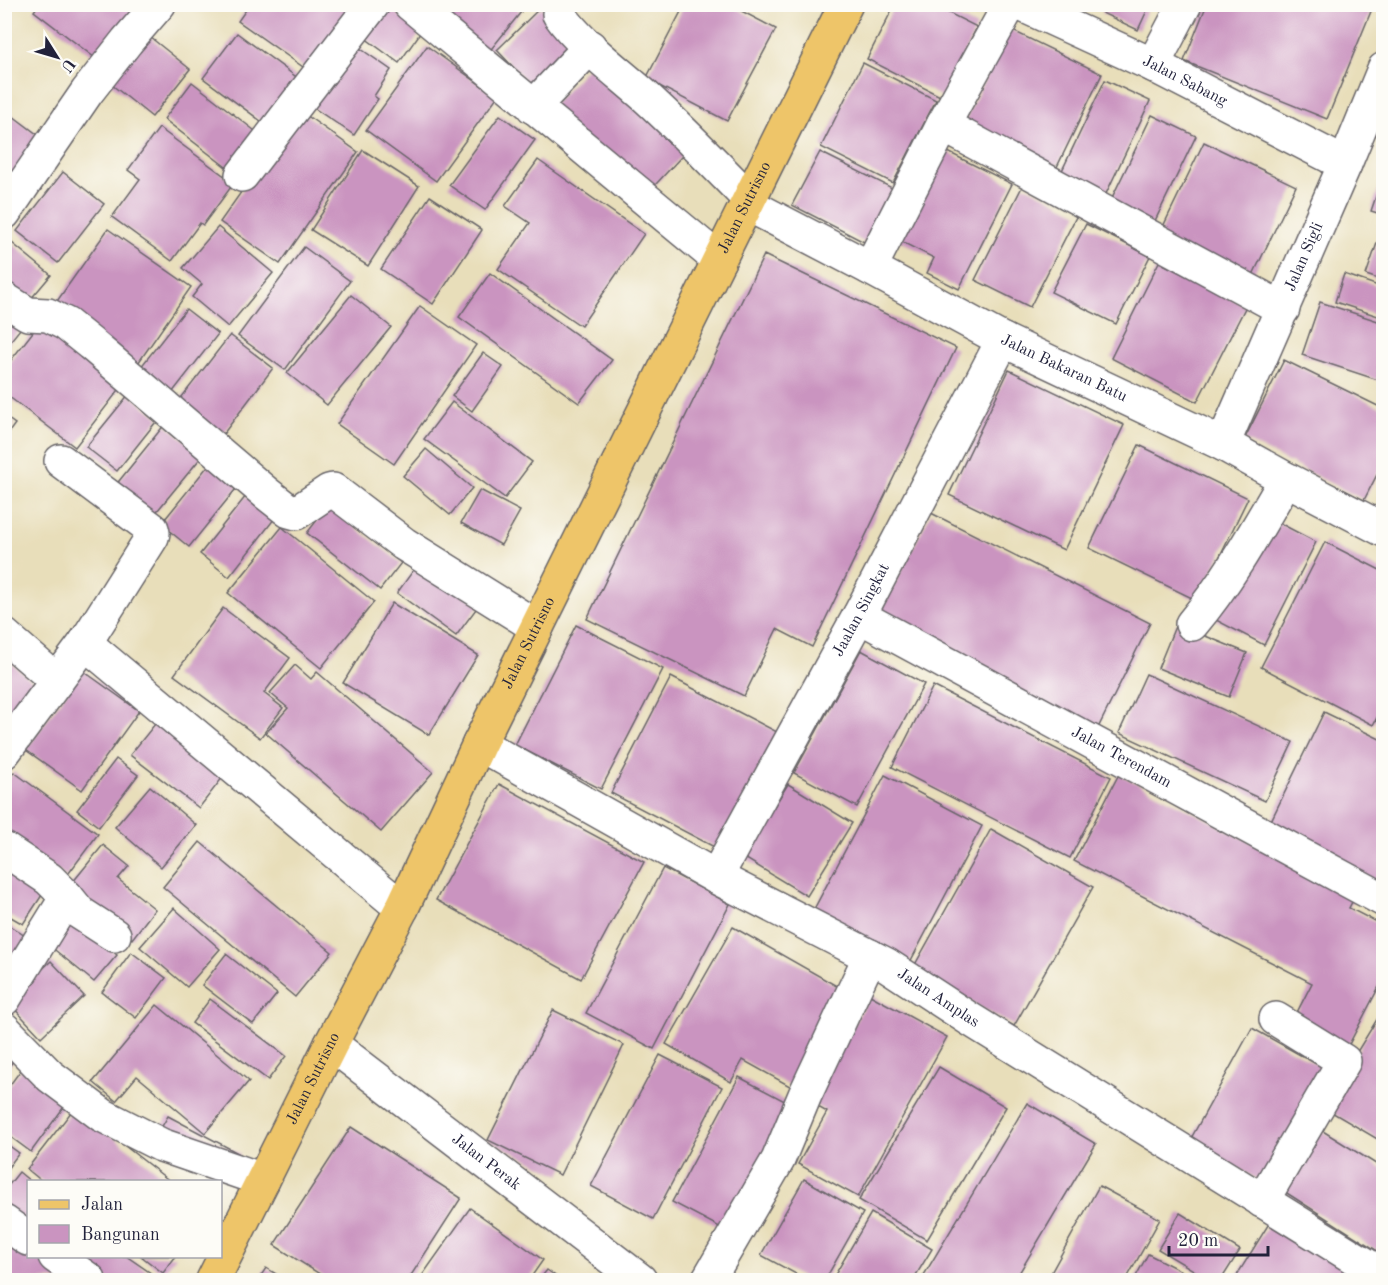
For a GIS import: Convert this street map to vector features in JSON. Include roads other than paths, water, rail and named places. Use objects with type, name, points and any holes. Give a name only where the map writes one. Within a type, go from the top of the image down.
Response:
[{"type":"main road","name":"Jalan Sutrisno","points":[[213,1281],[331,1044],[402,908],[479,744],[846,4]]},
{"type":"street","points":[[4,213],[87,92],[159,4]]},
{"type":"street","points":[[242,175],[373,4]]},
{"type":"street","points":[[410,4],[719,260]]},
{"type":"street","name":"Jalan Bakaran Batu","points":[[560,4],[559,14],[563,19],[590,47],[691,138],[748,202],[1003,340],[1223,444],[1383,530]]},
{"type":"street","points":[[870,268],[943,125],[1011,4]]},
{"type":"street","name":"Jalan Sabang","points":[[1020,4],[1153,64],[1345,164]]},
{"type":"street","points":[[1153,64],[1185,4]]},
{"type":"street","points":[[533,106],[590,47]]},
{"type":"street","name":"Jalan Sigli","points":[[1223,444],[1345,164],[1383,69]]},
{"type":"street","points":[[943,125],[1283,309]]},
{"type":"street","points":[[4,299],[28,314],[48,315],[66,324],[289,511],[296,513],[333,490],[404,544],[537,627]]},
{"type":"street","name":"Jaalan Singkat","points":[[716,877],[859,616],[1003,340]]},
{"type":"street","points":[[4,752],[85,643],[153,533],[152,529],[62,460]]},
{"type":"street","points":[[1192,624],[1237,563],[1286,479]]},
{"type":"street","name":"Jalan Terendam","points":[[859,616],[1383,900]]},
{"type":"street","points":[[4,635],[57,681]]},
{"type":"street","points":[[85,643],[402,908]]},
{"type":"street","name":"Jalan Amplas","points":[[479,744],[716,877],[887,965],[1262,1202],[1383,1274]]},
{"type":"street","points":[[4,849],[49,879],[80,913],[114,935]]},
{"type":"street","points":[[4,999],[67,897]]},
{"type":"street","points":[[708,1281],[778,1160],[805,1095],[870,956]]},
{"type":"street","points":[[1262,1202],[1344,1061],[1276,1019]]},
{"type":"street","points":[[4,1029],[50,1076],[102,1115],[161,1144],[263,1180]]},
{"type":"street","name":"Jalan Perak","points":[[331,1044],[640,1281]]},
{"type":"street","points":[[4,1222],[27,1238]]},
{"type":"street","points":[[56,1258],[89,1281]]}]
